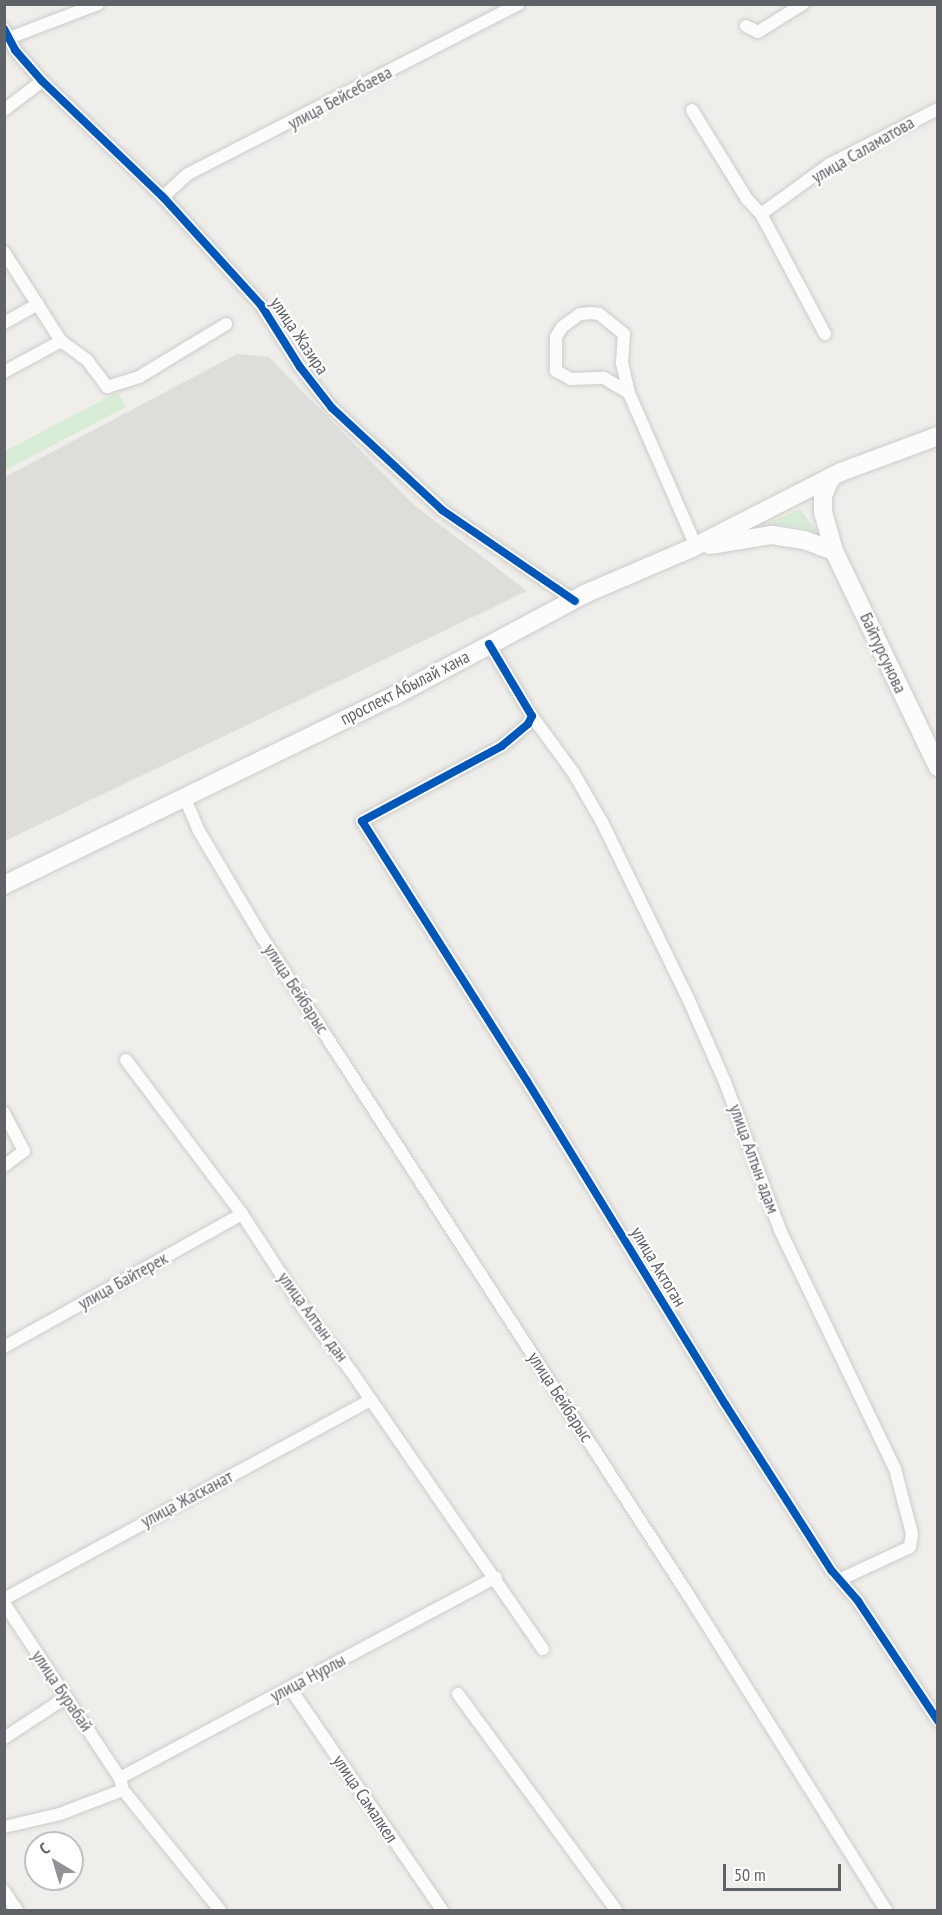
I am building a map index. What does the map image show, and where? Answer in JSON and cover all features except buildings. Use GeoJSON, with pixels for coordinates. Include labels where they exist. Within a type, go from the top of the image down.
{"type":"FeatureCollection","features":[{"type":"Feature","properties":{"kind":"main road","name":"проспект Абылай хана"},"geometry":{"type":"LineString","coordinates":[[4,885],[392,697],[489,644],[694,547],[831,477],[938,436]]}},
{"type":"Feature","properties":{"kind":"main road","name":"Байтурсунова"},"geometry":{"type":"LineString","coordinates":[[831,477],[823,496],[823,512],[834,551],[936,759]]}},
{"type":"Feature","properties":{"kind":"main road"},"geometry":{"type":"LineString","coordinates":[[694,547],[772,535],[804,540],[834,551]]}},
{"type":"Feature","properties":{"kind":"street"},"geometry":{"type":"LineString","coordinates":[[7,34],[98,4]]}},
{"type":"Feature","properties":{"kind":"street","name":"улица Бейсебаева"},"geometry":{"type":"LineString","coordinates":[[163,196],[188,174],[519,4]]}},
{"type":"Feature","properties":{"kind":"street"},"geometry":{"type":"LineString","coordinates":[[746,26],[758,32],[803,4]]}},
{"type":"Feature","properties":{"kind":"street","name":"улица Жазира"},"geometry":{"type":"LineString","coordinates":[[7,34],[42,81],[163,196],[261,305],[300,367],[340,416],[442,510],[575,602]]}},
{"type":"Feature","properties":{"kind":"street"},"geometry":{"type":"LineString","coordinates":[[4,110],[42,81]]}},
{"type":"Feature","properties":{"kind":"street","name":"улица Саламатова"},"geometry":{"type":"LineString","coordinates":[[761,214],[830,164],[938,109]]}},
{"type":"Feature","properties":{"kind":"street"},"geometry":{"type":"LineString","coordinates":[[692,110],[747,199],[761,214],[825,334]]}},
{"type":"Feature","properties":{"kind":"street"},"geometry":{"type":"LineString","coordinates":[[5,254],[61,341],[87,360],[107,387],[139,377],[226,324]]}},
{"type":"Feature","properties":{"kind":"street"},"geometry":{"type":"LineString","coordinates":[[4,323],[38,304]]}},
{"type":"Feature","properties":{"kind":"street"},"geometry":{"type":"LineString","coordinates":[[629,393],[604,378],[579,380],[558,373],[556,337],[570,319],[586,313],[599,314],[624,334],[622,363],[629,393],[694,547]]}},
{"type":"Feature","properties":{"kind":"street"},"geometry":{"type":"LineString","coordinates":[[4,372],[61,341]]}},
{"type":"Feature","properties":{"kind":"street"},"geometry":{"type":"LineString","coordinates":[[489,644],[532,716]]}},
{"type":"Feature","properties":{"kind":"street","name":"улица Актоган"},"geometry":{"type":"LineString","coordinates":[[532,716],[528,724],[502,746],[362,821],[515,1061],[725,1404],[832,1571],[842,1580],[938,1721]]}},
{"type":"Feature","properties":{"kind":"street","name":"улица Алтын адам"},"geometry":{"type":"LineString","coordinates":[[532,716],[573,772],[602,822],[687,996],[721,1072],[780,1230],[895,1470],[912,1534],[910,1547],[842,1580]]}},
{"type":"Feature","properties":{"kind":"street","name":"улица Бейбарыс"},"geometry":{"type":"LineString","coordinates":[[184,796],[231,886],[886,1911]]}},
{"type":"Feature","properties":{"kind":"street","name":"улица Алтын дан"},"geometry":{"type":"LineString","coordinates":[[126,1060],[242,1214],[303,1308],[496,1577],[543,1649]]}},
{"type":"Feature","properties":{"kind":"street"},"geometry":{"type":"LineString","coordinates":[[4,1113],[24,1150],[4,1166]]}},
{"type":"Feature","properties":{"kind":"street","name":"улица Байтерек"},"geometry":{"type":"LineString","coordinates":[[4,1347],[242,1214]]}},
{"type":"Feature","properties":{"kind":"street","name":"улица Жасканат"},"geometry":{"type":"LineString","coordinates":[[5,1606],[370,1400]]}},
{"type":"Feature","properties":{"kind":"street","name":"улица Нурлы"},"geometry":{"type":"LineString","coordinates":[[4,1827],[60,1814],[122,1784],[290,1688],[496,1577]]}},
{"type":"Feature","properties":{"kind":"street","name":"улица Бурабай"},"geometry":{"type":"LineString","coordinates":[[5,1606],[122,1784],[220,1911]]}},
{"type":"Feature","properties":{"kind":"street","name":"улица Самалкел"},"geometry":{"type":"LineString","coordinates":[[290,1688],[442,1911]]}},
{"type":"Feature","properties":{"kind":"street"},"geometry":{"type":"LineString","coordinates":[[458,1694],[616,1911]]}},
{"type":"Feature","properties":{"kind":"street"},"geometry":{"type":"LineString","coordinates":[[4,1738],[65,1698]]}},
{"type":"Feature","properties":{"kind":"street"},"geometry":{"type":"LineString","coordinates":[[4,1891],[17,1911]]}},
{"type":"Feature","properties":{"kind":"shaded area"},"geometry":{"type":"Polygon","coordinates":[[[237,354],[269,357],[414,505],[527,591],[5,841],[5,477],[237,354]]]}},
{"type":"Feature","properties":{"kind":"green space"},"geometry":{"type":"Polygon","coordinates":[[[118,392],[126,407],[5,470],[5,451],[118,392]]]}},
{"type":"Feature","properties":{"kind":"green space"},"geometry":{"type":"Polygon","coordinates":[[[800,509],[819,534],[801,527],[767,524],[800,509]]]}},
{"type":"Feature","properties":{"kind":"cycle path"},"geometry":{"type":"LineString","coordinates":[[4,29],[15,50],[42,81],[163,197],[261,305],[300,367],[332,408],[442,510],[575,601]]}},
{"type":"Feature","properties":{"kind":"cycle path"},"geometry":{"type":"LineString","coordinates":[[489,644],[532,716],[528,724],[502,746],[362,821],[527,1081],[725,1404],[832,1571],[858,1601],[938,1721]]}}]}
